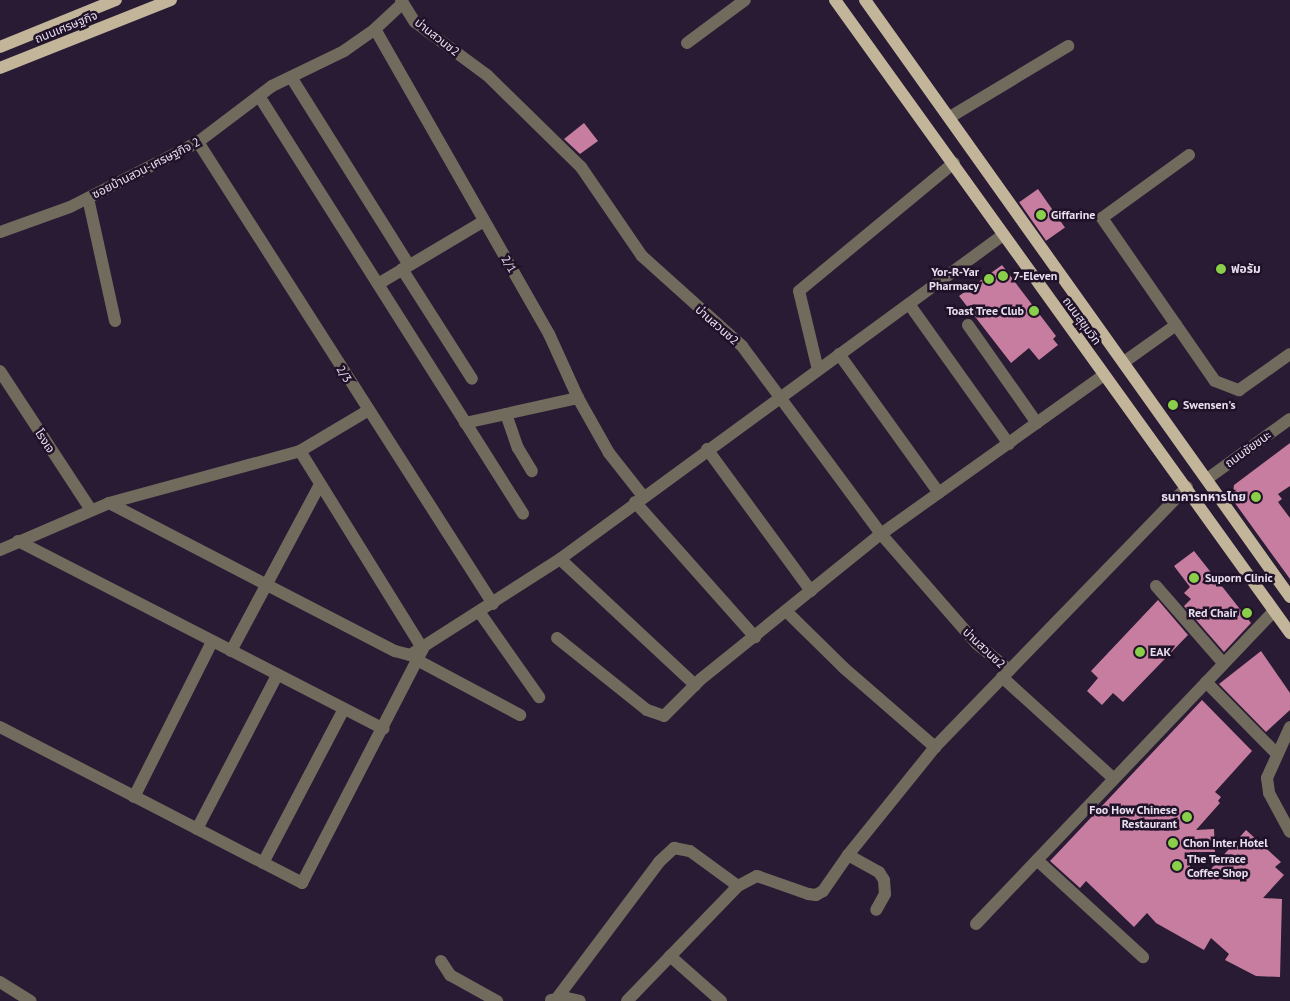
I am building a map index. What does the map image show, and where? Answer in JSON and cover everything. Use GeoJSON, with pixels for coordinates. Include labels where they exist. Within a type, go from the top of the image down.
{"type":"FeatureCollection","features":[{"type":"Feature","properties":{"kind":"main road","name":"ถนนเศรษฐกิจ"},"geometry":{"type":"LineString","coordinates":[[0,47],[116,0]]}},
{"type":"Feature","properties":{"kind":"main road","name":"ถนนเศรษฐกิจ"},"geometry":{"type":"LineString","coordinates":[[0,68],[171,0]]}},
{"type":"Feature","properties":{"kind":"main road","name":"ถนนสุขุมวิท"},"geometry":{"type":"LineString","coordinates":[[835,0],[954,163],[1003,235],[1104,375],[1187,487],[1290,633]]}},
{"type":"Feature","properties":{"kind":"main road","name":"ถนนสุขุมวิท"},"geometry":{"type":"LineString","coordinates":[[865,0],[1290,597]]}},
{"type":"Feature","properties":{"kind":"main road"},"geometry":{"type":"LineString","coordinates":[[1187,487],[1207,479]]}},
{"type":"Feature","properties":{"kind":"street"},"geometry":{"type":"LineString","coordinates":[[687,43],[745,0]]}},
{"type":"Feature","properties":{"kind":"street","name":"ซอยบ้านสวน-เศรษฐกิจ 2"},"geometry":{"type":"LineString","coordinates":[[0,232],[88,198],[198,142],[259,96],[291,76],[344,51],[376,30],[402,2]]}},
{"type":"Feature","properties":{"kind":"street","name":"บ่านสวนซ2"},"geometry":{"type":"LineString","coordinates":[[402,2],[416,22],[486,75],[581,167],[642,256],[742,346],[881,534],[976,644],[1114,779]]}},
{"type":"Feature","properties":{"kind":"street","name":"2/1"},"geometry":{"type":"LineString","coordinates":[[376,30],[549,334],[578,398],[609,453],[639,499],[755,637]]}},
{"type":"Feature","properties":{"kind":"street"},"geometry":{"type":"LineString","coordinates":[[950,117],[1068,46]]}},
{"type":"Feature","properties":{"kind":"street"},"geometry":{"type":"LineString","coordinates":[[291,76],[472,379]]}},
{"type":"Feature","properties":{"kind":"street"},"geometry":{"type":"LineString","coordinates":[[259,96],[522,514]]}},
{"type":"Feature","properties":{"kind":"street","name":"2/3"},"geometry":{"type":"LineString","coordinates":[[198,142],[367,411],[493,604]]}},
{"type":"Feature","properties":{"kind":"street"},"geometry":{"type":"LineString","coordinates":[[1189,155],[1102,218],[1215,381],[1239,390],[1290,354]]}},
{"type":"Feature","properties":{"kind":"street"},"geometry":{"type":"LineString","coordinates":[[818,370],[799,291],[954,163]]}},
{"type":"Feature","properties":{"kind":"street"},"geometry":{"type":"LineString","coordinates":[[88,198],[115,321]]}},
{"type":"Feature","properties":{"kind":"street"},"geometry":{"type":"LineString","coordinates":[[378,284],[484,221]]}},
{"type":"Feature","properties":{"kind":"street"},"geometry":{"type":"LineString","coordinates":[[0,727],[302,884],[384,729],[420,655],[560,559],[707,449],[1003,235]]}},
{"type":"Feature","properties":{"kind":"street"},"geometry":{"type":"LineString","coordinates":[[909,304],[1009,444]]}},
{"type":"Feature","properties":{"kind":"street"},"geometry":{"type":"LineString","coordinates":[[968,325],[1037,423]]}},
{"type":"Feature","properties":{"kind":"street"},"geometry":{"type":"LineString","coordinates":[[1124,362],[1176,325]]}},
{"type":"Feature","properties":{"kind":"street"},"geometry":{"type":"LineString","coordinates":[[839,354],[939,493]]}},
{"type":"Feature","properties":{"kind":"street","name":"โรงเจ"},"geometry":{"type":"LineString","coordinates":[[0,371],[90,510]]}},
{"type":"Feature","properties":{"kind":"street"},"geometry":{"type":"LineString","coordinates":[[557,638],[647,710],[659,716],[668,713],[695,685],[881,534],[1104,375]]}},
{"type":"Feature","properties":{"kind":"street"},"geometry":{"type":"LineString","coordinates":[[465,423],[578,398]]}},
{"type":"Feature","properties":{"kind":"street"},"geometry":{"type":"LineString","coordinates":[[0,550],[109,503],[300,451],[367,411]]}},
{"type":"Feature","properties":{"kind":"street"},"geometry":{"type":"LineString","coordinates":[[506,414],[518,448],[532,471]]}},
{"type":"Feature","properties":{"kind":"street","name":"ถนนชัยชนะ"},"geometry":{"type":"LineString","coordinates":[[1207,479],[1290,419]]}},
{"type":"Feature","properties":{"kind":"street"},"geometry":{"type":"LineString","coordinates":[[707,449],[811,591]]}},
{"type":"Feature","properties":{"kind":"street"},"geometry":{"type":"LineString","coordinates":[[300,451],[420,655],[520,715]]}},
{"type":"Feature","properties":{"kind":"street"},"geometry":{"type":"LineString","coordinates":[[232,651],[320,484]]}},
{"type":"Feature","properties":{"kind":"street"},"geometry":{"type":"LineString","coordinates":[[627,1001],[738,886],[757,876],[816,895],[834,878],[848,855],[935,748],[1187,487]]}},
{"type":"Feature","properties":{"kind":"street"},"geometry":{"type":"LineString","coordinates":[[109,503],[395,652],[420,655]]}},
{"type":"Feature","properties":{"kind":"street"},"geometry":{"type":"LineString","coordinates":[[18,541],[384,729]]}},
{"type":"Feature","properties":{"kind":"street"},"geometry":{"type":"LineString","coordinates":[[560,559],[695,685]]}},
{"type":"Feature","properties":{"kind":"street"},"geometry":{"type":"LineString","coordinates":[[1156,586],[1224,664]]}},
{"type":"Feature","properties":{"kind":"street"},"geometry":{"type":"LineString","coordinates":[[976,924],[1274,610]]}},
{"type":"Feature","properties":{"kind":"street"},"geometry":{"type":"LineString","coordinates":[[786,611],[844,668],[935,748]]}},
{"type":"Feature","properties":{"kind":"street"},"geometry":{"type":"LineString","coordinates":[[480,613],[539,697]]}},
{"type":"Feature","properties":{"kind":"street"},"geometry":{"type":"LineString","coordinates":[[134,797],[212,642]]}},
{"type":"Feature","properties":{"kind":"street"},"geometry":{"type":"LineString","coordinates":[[197,829],[277,675]]}},
{"type":"Feature","properties":{"kind":"street"},"geometry":{"type":"LineString","coordinates":[[1206,682],[1276,753]]}},
{"type":"Feature","properties":{"kind":"street"},"geometry":{"type":"LineString","coordinates":[[263,863],[344,709]]}},
{"type":"Feature","properties":{"kind":"street"},"geometry":{"type":"LineString","coordinates":[[1290,728],[1276,753],[1267,778],[1269,792],[1290,832]]}},
{"type":"Feature","properties":{"kind":"street"},"geometry":{"type":"LineString","coordinates":[[553,1000],[658,862],[674,848],[690,851],[738,886]]}},
{"type":"Feature","properties":{"kind":"street"},"geometry":{"type":"LineString","coordinates":[[848,855],[879,872],[884,880],[885,894],[876,910]]}},
{"type":"Feature","properties":{"kind":"street"},"geometry":{"type":"LineString","coordinates":[[1037,860],[1143,957]]}},
{"type":"Feature","properties":{"kind":"street"},"geometry":{"type":"LineString","coordinates":[[670,956],[721,1001]]}},
{"type":"Feature","properties":{"kind":"street"},"geometry":{"type":"LineString","coordinates":[[441,961],[450,975],[497,1001]]}},
{"type":"Feature","properties":{"kind":"street"},"geometry":{"type":"LineString","coordinates":[[0,982],[30,1001]]}},
{"type":"Feature","properties":{"kind":"street"},"geometry":{"type":"LineString","coordinates":[[553,1000],[580,1001]]}},
{"type":"Feature","properties":{"kind":"building"},"geometry":{"type":"Polygon","coordinates":[[[584,123],[598,141],[580,154],[564,139],[584,123]]]}},
{"type":"Feature","properties":{"kind":"building","name":"Giffarine"},"geometry":{"type":"Polygon","coordinates":[[[1038,189],[1065,228],[1046,241],[1019,202],[1038,189]]]}},
{"type":"Feature","properties":{"kind":"building"},"geometry":{"type":"Polygon","coordinates":[[[1002,265],[1056,336],[1053,339],[1058,345],[1039,360],[1029,348],[1011,363],[959,296],[1002,265]]]}},
{"type":"Feature","properties":{"kind":"building"},"geometry":{"type":"Polygon","coordinates":[[[1290,443],[1290,486],[1278,494],[1282,499],[1278,502],[1290,518],[1290,579],[1232,499],[1234,485],[1290,443]]]}},
{"type":"Feature","properties":{"kind":"building"},"geometry":{"type":"Polygon","coordinates":[[[1194,551],[1251,623],[1224,652],[1184,606],[1191,599],[1184,593],[1190,587],[1174,566],[1194,551]]]}},
{"type":"Feature","properties":{"kind":"building","name":"EAK"},"geometry":{"type":"Polygon","coordinates":[[[1158,600],[1188,635],[1123,702],[1113,693],[1102,705],[1087,691],[1098,678],[1091,671],[1158,600]]]}},
{"type":"Feature","properties":{"kind":"building"},"geometry":{"type":"Polygon","coordinates":[[[1261,651],[1290,693],[1290,710],[1266,732],[1219,684],[1261,651]]]}},
{"type":"Feature","properties":{"kind":"building","name":"Chon Inter Hotel"},"geometry":{"type":"Polygon","coordinates":[[[1202,700],[1252,751],[1215,792],[1221,797],[1218,801],[1220,803],[1196,830],[1214,829],[1215,852],[1190,852],[1190,867],[1203,878],[1246,830],[1281,862],[1275,867],[1284,875],[1263,898],[1282,899],[1280,977],[1256,976],[1225,960],[1229,954],[1211,938],[1204,950],[1156,923],[1147,913],[1134,927],[1086,881],[1080,888],[1050,861],[1202,700]]]}},
{"type":"Feature","properties":{"kind":"place","name":"Giffarine"},"geometry":{"type":"Point","coordinates":[1041,215]}},
{"type":"Feature","properties":{"kind":"place","name":"ฟอรัม"},"geometry":{"type":"Point","coordinates":[1221,269]}},
{"type":"Feature","properties":{"kind":"place","name":"7-Eleven"},"geometry":{"type":"Point","coordinates":[1003,276]}},
{"type":"Feature","properties":{"kind":"place","name":"Yor-R-Yar Pharmacy"},"geometry":{"type":"Point","coordinates":[989,279]}},
{"type":"Feature","properties":{"kind":"place","name":"Toast Tree Club"},"geometry":{"type":"Point","coordinates":[1034,311]}},
{"type":"Feature","properties":{"kind":"place","name":"Swensen's"},"geometry":{"type":"Point","coordinates":[1173,405]}},
{"type":"Feature","properties":{"kind":"place","name":"ธนาคารทหารไทย"},"geometry":{"type":"Point","coordinates":[1256,497]}},
{"type":"Feature","properties":{"kind":"place","name":"Suporn Clinic"},"geometry":{"type":"Point","coordinates":[1194,578]}},
{"type":"Feature","properties":{"kind":"place","name":"Red Chair"},"geometry":{"type":"Point","coordinates":[1247,613]}},
{"type":"Feature","properties":{"kind":"place","name":"EAK"},"geometry":{"type":"Point","coordinates":[1140,652]}},
{"type":"Feature","properties":{"kind":"place","name":"Foo How Chinese Restaurant"},"geometry":{"type":"Point","coordinates":[1187,817]}},
{"type":"Feature","properties":{"kind":"place","name":"Chon Inter Hotel"},"geometry":{"type":"Point","coordinates":[1173,843]}},
{"type":"Feature","properties":{"kind":"place","name":"The Terrace Coffee Shop"},"geometry":{"type":"Point","coordinates":[1177,866]}}]}
